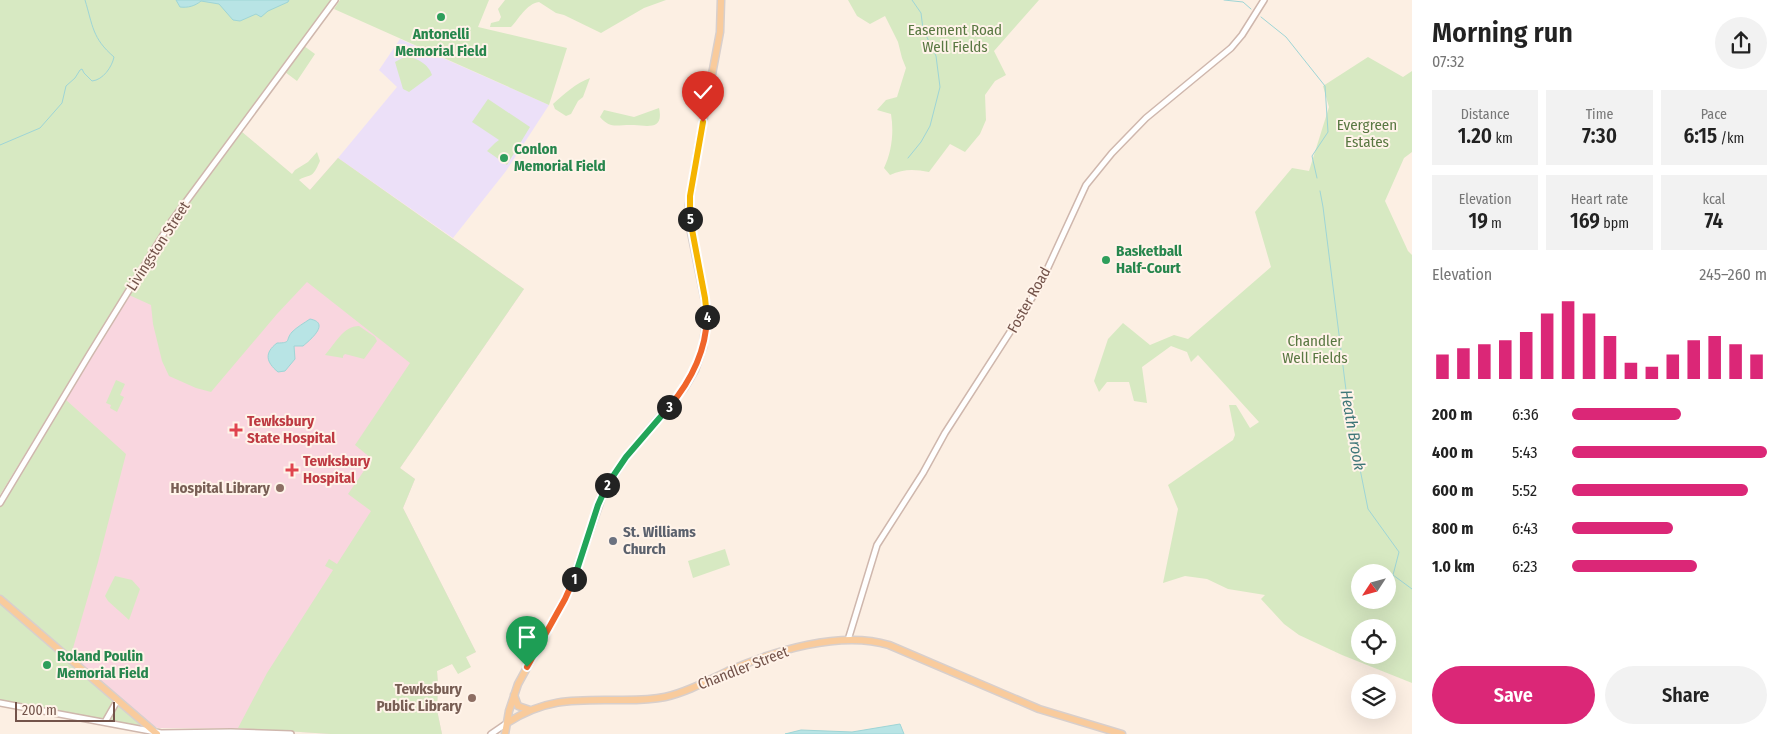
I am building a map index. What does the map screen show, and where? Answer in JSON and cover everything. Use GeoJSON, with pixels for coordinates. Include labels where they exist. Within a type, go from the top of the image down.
{"type":"FeatureCollection","features":[{"type":"Feature","properties":{"kind":"main road"},"geometry":{"type":"LineString","coordinates":[[505,734],[514,694],[569,591],[604,491],[626,457],[685,387],[695,370],[703,346],[707,311],[691,232],[689,205],[721,22],[722,0]]}},
{"type":"Feature","properties":{"kind":"main road"},"geometry":{"type":"LineString","coordinates":[[0,599],[156,733]]}},
{"type":"Feature","properties":{"kind":"main road","name":"Chandler Street"},"geometry":{"type":"LineString","coordinates":[[507,723],[530,710],[564,701],[666,697],[776,652],[848,640],[871,641],[889,646],[1039,709],[1122,734]]}},
{"type":"Feature","properties":{"kind":"main road"},"geometry":{"type":"LineString","coordinates":[[514,694],[518,706],[530,710]]}},
{"type":"Feature","properties":{"kind":"street","name":"Livingston Street"},"geometry":{"type":"LineString","coordinates":[[0,504],[171,222],[335,0]]}},
{"type":"Feature","properties":{"kind":"street","name":"Foster Road"},"geometry":{"type":"LineString","coordinates":[[848,640],[877,545],[924,473],[945,433],[1039,287],[1089,181],[1112,153],[1146,118],[1231,48],[1248,27],[1264,0]]}},
{"type":"Feature","properties":{"kind":"street"},"geometry":{"type":"LineString","coordinates":[[106,722],[117,701]]}},
{"type":"Feature","properties":{"kind":"street"},"geometry":{"type":"LineString","coordinates":[[0,703],[156,733],[291,734]]}},
{"type":"Feature","properties":{"kind":"street","name":"Chandler Street"},"geometry":{"type":"LineString","coordinates":[[491,734],[507,723]]}},
{"type":"Feature","properties":{"kind":"shaded area"},"geometry":{"type":"Polygon","coordinates":[[[400,39],[549,105],[506,171],[453,238],[338,158],[397,87],[379,70],[400,39]]]}},
{"type":"Feature","properties":{"kind":"shaded area","name":"Tewksbury State Hospital"},"geometry":{"type":"Polygon","coordinates":[[[242,132],[310,190],[338,158],[524,289],[400,468],[415,479],[403,508],[476,652],[437,671],[437,710],[442,734],[331,734],[238,728],[158,728],[151,725],[0,595],[0,507],[169,232],[242,132]]]}},
{"type":"Feature","properties":{"kind":"green space"},"geometry":{"type":"Polygon","coordinates":[[[0,0],[332,0],[263,93],[263,96],[164,226],[0,495],[0,0]]]}},
{"type":"Feature","properties":{"kind":"green space"},"geometry":{"type":"Polygon","coordinates":[[[340,0],[489,0],[478,27],[567,48],[549,105],[334,9],[340,0]]]}},
{"type":"Feature","properties":{"kind":"green space"},"geometry":{"type":"Polygon","coordinates":[[[505,0],[666,0],[644,8],[601,33],[556,13],[539,2],[530,6],[511,27],[490,27],[491,23],[499,21],[501,17],[498,9],[505,0]]]}},
{"type":"Feature","properties":{"kind":"green space","name":"Easement Road Well Fields"},"geometry":{"type":"Polygon","coordinates":[[[848,0],[1039,0],[994,51],[1006,75],[995,81],[985,95],[986,120],[980,134],[965,152],[950,144],[929,172],[909,170],[890,175],[884,168],[891,148],[892,121],[891,114],[877,110],[886,100],[897,97],[906,68],[898,42],[885,16],[870,24],[857,16],[848,0]]]}},
{"type":"Feature","properties":{"kind":"green space"},"geometry":{"type":"Polygon","coordinates":[[[304,46],[315,54],[297,81],[285,72],[304,46]]]}},
{"type":"Feature","properties":{"kind":"green space"},"geometry":{"type":"Polygon","coordinates":[[[404,57],[413,58],[421,62],[428,67],[432,75],[409,92],[403,89],[395,62],[404,57]]]}},
{"type":"Feature","properties":{"kind":"green space","name":"Chandler Well Fields"},"geometry":{"type":"Polygon","coordinates":[[[1368,57],[1403,77],[1412,71],[1412,152],[1404,158],[1385,201],[1408,251],[1412,255],[1412,683],[1396,677],[1396,674],[1390,674],[1364,664],[1396,664],[1396,619],[1351,619],[1351,659],[1299,635],[1284,624],[1261,599],[1265,595],[1228,589],[1207,579],[1185,576],[1163,583],[1178,509],[1168,485],[1233,440],[1235,435],[1229,405],[1236,405],[1250,428],[1259,422],[1198,355],[1191,362],[1187,352],[1171,346],[1142,367],[1147,403],[1134,401],[1129,382],[1107,382],[1099,392],[1094,381],[1108,339],[1123,323],[1150,345],[1174,335],[1188,339],[1271,267],[1255,212],[1292,168],[1309,171],[1329,107],[1323,86],[1368,57]]]}},
{"type":"Feature","properties":{"kind":"green space"},"geometry":{"type":"Polygon","coordinates":[[[590,78],[583,97],[578,101],[571,114],[566,116],[555,109],[553,104],[561,96],[590,78]]]}},
{"type":"Feature","properties":{"kind":"green space"},"geometry":{"type":"Polygon","coordinates":[[[488,99],[530,127],[507,165],[487,151],[499,140],[472,122],[488,99]]]}},
{"type":"Feature","properties":{"kind":"green space"},"geometry":{"type":"Polygon","coordinates":[[[659,108],[659,120],[654,125],[649,126],[615,126],[608,124],[600,117],[604,110],[634,117],[659,108]]]}},
{"type":"Feature","properties":{"kind":"green space","name":"Tewksbury State Hospital"},"geometry":{"type":"Polygon","coordinates":[[[242,132],[292,174],[308,162],[317,152],[320,161],[315,171],[311,175],[299,180],[310,190],[338,158],[524,289],[400,468],[415,479],[403,508],[476,652],[466,657],[471,667],[458,674],[452,664],[437,671],[437,710],[442,734],[331,734],[238,728],[267,673],[333,570],[325,566],[329,559],[337,564],[371,511],[348,494],[372,459],[355,445],[410,363],[307,282],[277,314],[211,392],[196,388],[169,376],[162,361],[153,324],[151,305],[129,295],[182,213],[242,132]]]}},
{"type":"Feature","properties":{"kind":"green space"},"geometry":{"type":"Polygon","coordinates":[[[359,326],[375,337],[377,341],[364,359],[345,354],[343,358],[325,355],[344,332],[359,326]]]}},
{"type":"Feature","properties":{"kind":"green space"},"geometry":{"type":"Polygon","coordinates":[[[116,380],[125,384],[120,395],[124,397],[117,412],[110,408],[111,405],[106,403],[116,380]]]}},
{"type":"Feature","properties":{"kind":"green space"},"geometry":{"type":"Polygon","coordinates":[[[65,399],[126,454],[71,655],[0,595],[0,507],[65,399]]]}},
{"type":"Feature","properties":{"kind":"green space"},"geometry":{"type":"Polygon","coordinates":[[[725,549],[730,565],[693,578],[688,561],[725,549]]]}},
{"type":"Feature","properties":{"kind":"green space"},"geometry":{"type":"Polygon","coordinates":[[[115,576],[132,580],[140,589],[129,620],[105,596],[115,576]]]}},
{"type":"Feature","properties":{"kind":"green space"},"geometry":{"type":"Polygon","coordinates":[[[0,603],[143,727],[0,701],[0,603]]]}},
{"type":"Feature","properties":{"kind":"water"},"geometry":{"type":"Polygon","coordinates":[[[176,0],[289,0],[261,17],[256,14],[240,21],[233,20],[219,4],[201,1],[191,6],[180,7],[176,0]]]}},
{"type":"Feature","properties":{"kind":"water"},"geometry":{"type":"Polygon","coordinates":[[[310,319],[319,324],[317,332],[303,346],[294,346],[295,359],[285,371],[278,372],[269,361],[268,354],[270,350],[277,343],[286,342],[292,332],[310,319]]]}},
{"type":"Feature","properties":{"kind":"water"},"geometry":{"type":"Polygon","coordinates":[[[900,724],[904,734],[785,734],[801,730],[852,732],[900,724]]]}},
{"type":"Feature","properties":{"kind":"waterway"},"geometry":{"type":"LineString","coordinates":[[0,145],[40,128],[62,103],[66,86],[75,78],[80,70],[82,69],[92,81],[103,76],[109,69],[114,57],[97,37],[85,0]]}},
{"type":"Feature","properties":{"kind":"waterway"},"geometry":{"type":"LineString","coordinates":[[908,158],[921,142],[930,126],[940,87],[936,56],[923,29],[921,13],[912,0]]}},
{"type":"Feature","properties":{"kind":"waterway","name":"Heath Brook"},"geometry":{"type":"LineString","coordinates":[[1224,0],[1243,2],[1251,9]]}},
{"type":"Feature","properties":{"kind":"waterway","name":"Heath Brook"},"geometry":{"type":"LineString","coordinates":[[1261,17],[1286,37],[1325,86],[1328,132],[1312,156],[1317,178]]}},
{"type":"Feature","properties":{"kind":"waterway","name":"Heath Brook"},"geometry":{"type":"LineString","coordinates":[[1320,191],[1349,414],[1368,509],[1399,552],[1393,575],[1412,589]]}},
{"type":"Feature","properties":{"kind":"place","name":"Antonelli Memorial Field"},"geometry":{"type":"Point","coordinates":[441,17]}},
{"type":"Feature","properties":{"kind":"place","name":"Conlon Memorial Field"},"geometry":{"type":"Point","coordinates":[504,158]}},
{"type":"Feature","properties":{"kind":"place","name":"Basketball Half-Court"},"geometry":{"type":"Point","coordinates":[1106,260]}},
{"type":"Feature","properties":{"kind":"place","name":"Tewksbury State Hospital"},"geometry":{"type":"Point","coordinates":[236,430]}},
{"type":"Feature","properties":{"kind":"place","name":"Tewksbury Hospital"},"geometry":{"type":"Point","coordinates":[292,470]}},
{"type":"Feature","properties":{"kind":"place","name":"Hospital Library"},"geometry":{"type":"Point","coordinates":[280,488]}},
{"type":"Feature","properties":{"kind":"place","name":"St. Williams Church"},"geometry":{"type":"Point","coordinates":[613,541]}},
{"type":"Feature","properties":{"kind":"place","name":"Roland Poulin Memorial Field"},"geometry":{"type":"Point","coordinates":[47,665]}},
{"type":"Feature","properties":{"kind":"place","name":"Tewksbury Public Library"},"geometry":{"type":"Point","coordinates":[472,698]}},
{"type":"Feature","properties":{"kind":"route"},"geometry":{"type":"LineString","coordinates":[[527,667],[569,591],[578,570],[592,522],[604,491],[626,457],[685,387],[699,360],[703,346],[707,311],[691,232],[689,211],[703,122]]}},
{"type":"Feature","properties":{"kind":"park label","name":"Evergreen Estates"},"geometry":{"type":"Point","coordinates":[1367,134]}}]}
